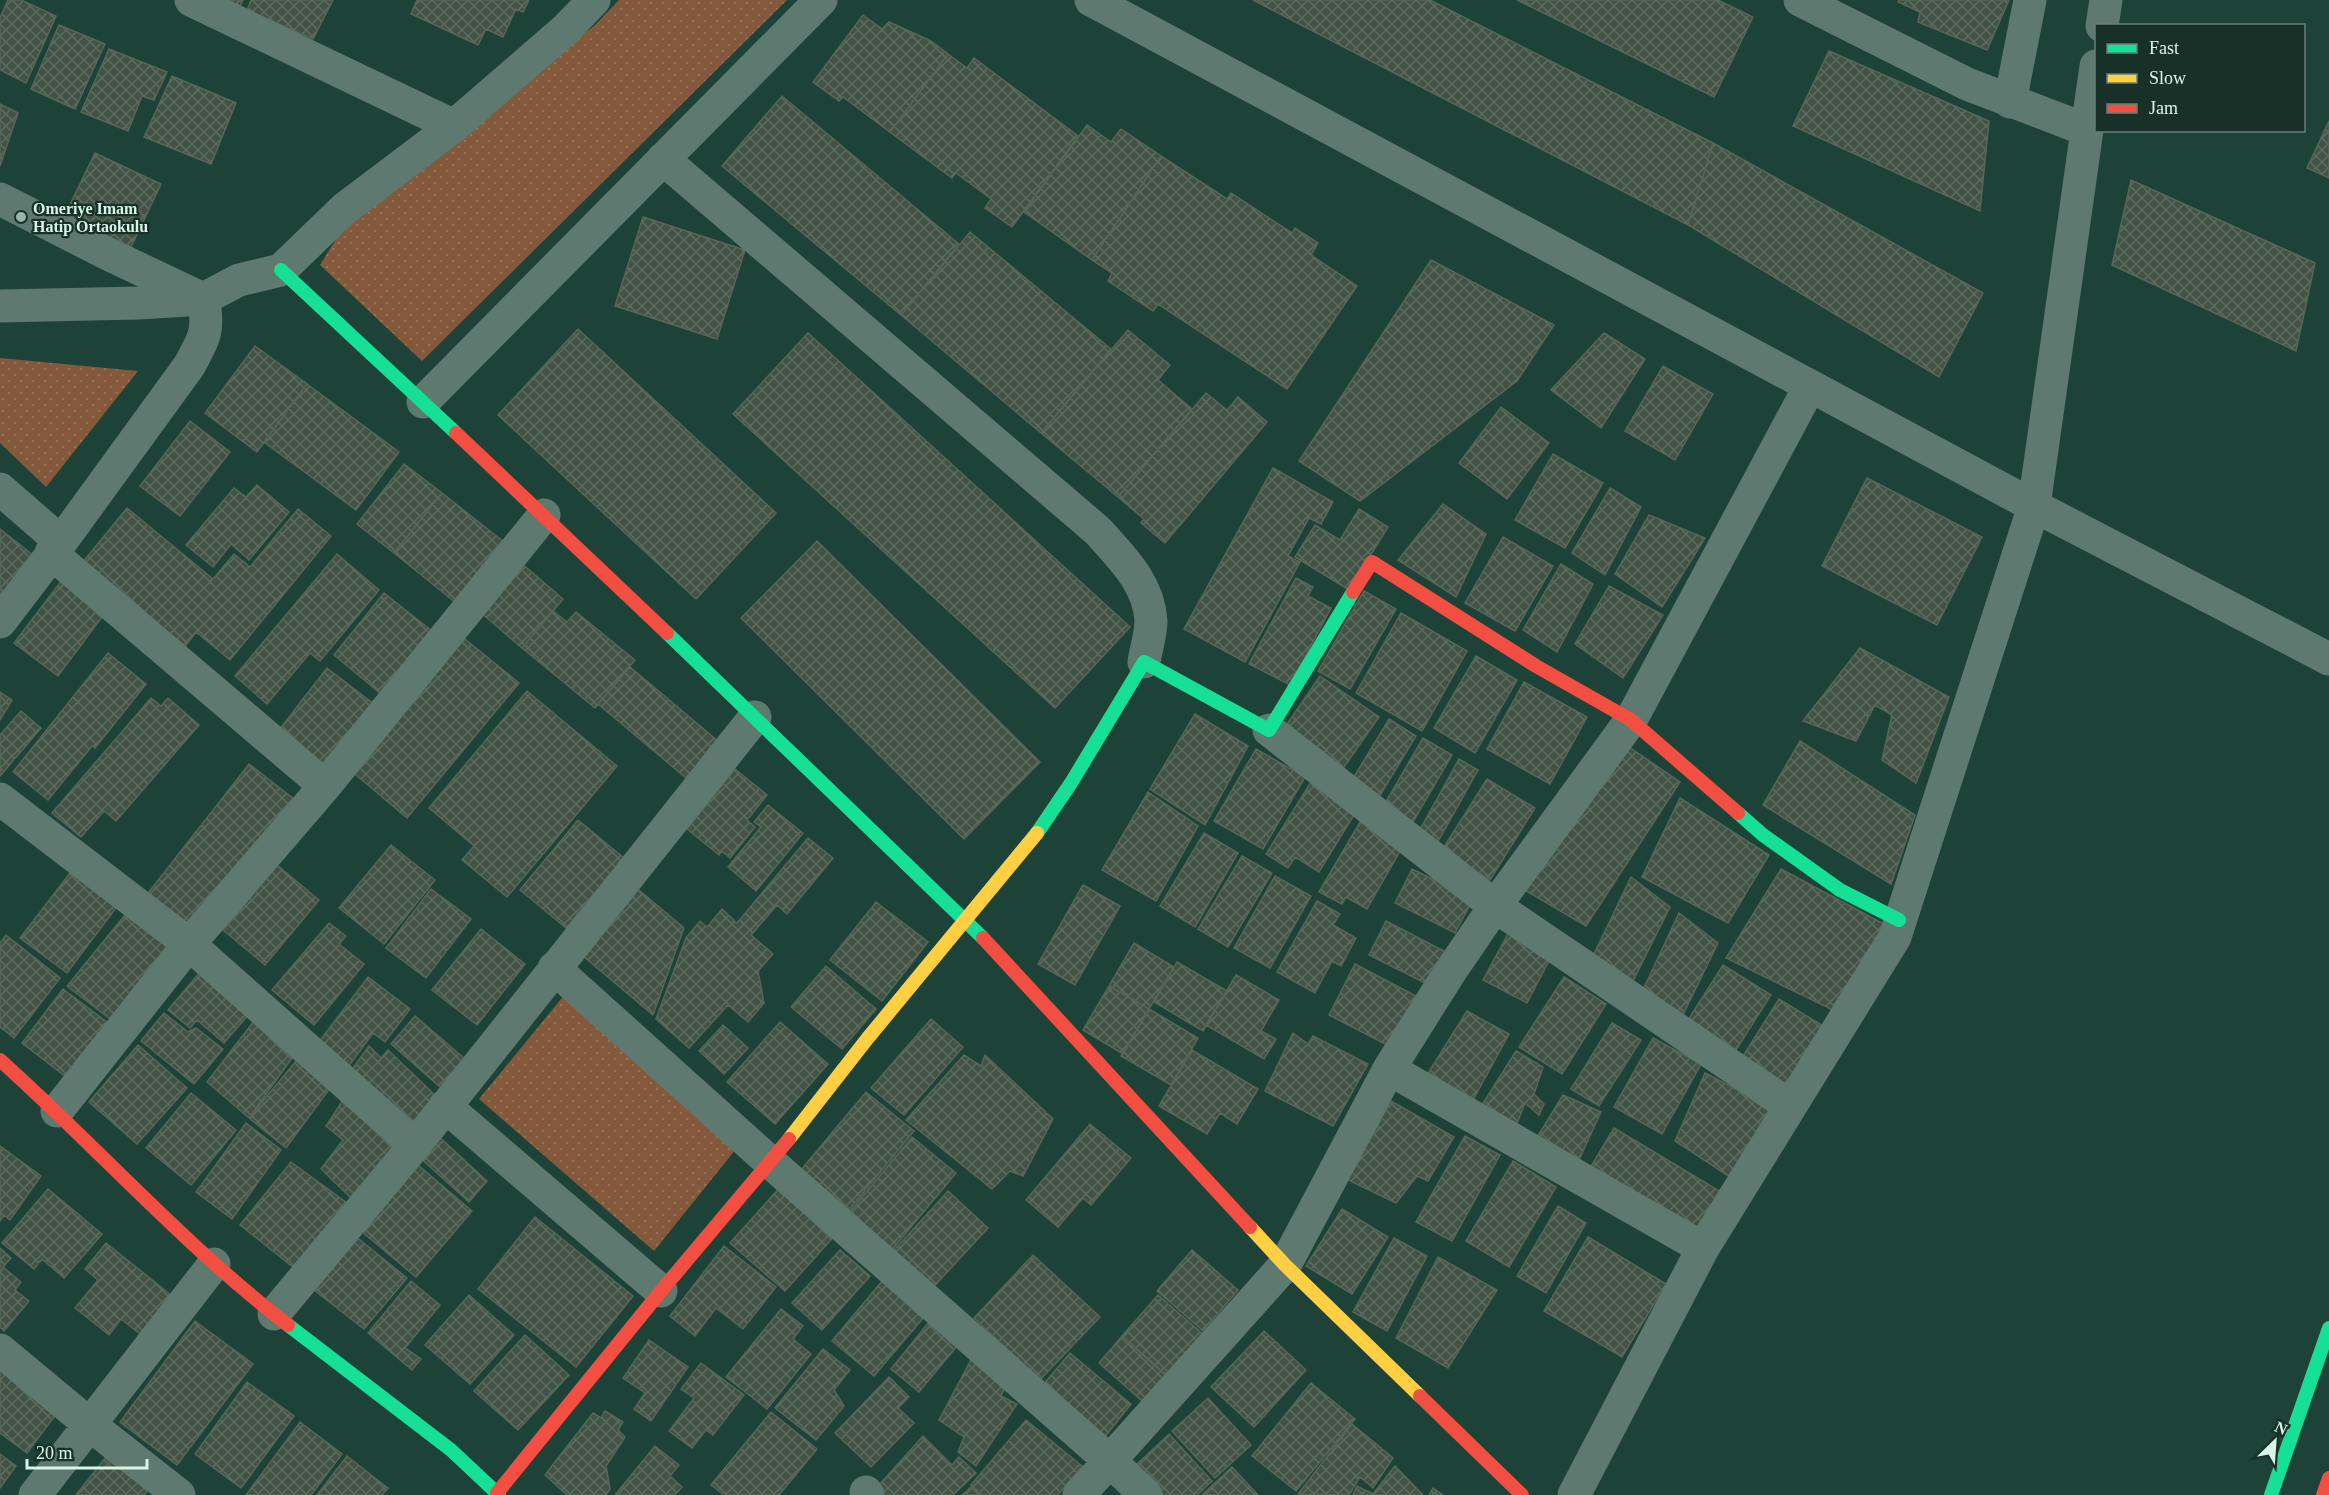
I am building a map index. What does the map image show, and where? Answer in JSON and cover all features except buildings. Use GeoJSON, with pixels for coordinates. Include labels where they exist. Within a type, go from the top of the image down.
{"type":"FeatureCollection","features":[{"type":"Feature","properties":{"kind":"street"},"geometry":{"type":"LineString","coordinates":[[191,0],[454,126]]}},
{"type":"Feature","properties":{"kind":"street"},"geometry":{"type":"LineString","coordinates":[[0,306],[203,299],[239,280],[281,270],[344,209],[454,126],[566,29],[594,0]]}},
{"type":"Feature","properties":{"kind":"street"},"geometry":{"type":"LineString","coordinates":[[423,402],[821,0]]}},
{"type":"Feature","properties":{"kind":"street"},"geometry":{"type":"LineString","coordinates":[[1091,0],[2034,506],[2329,659]]}},
{"type":"Feature","properties":{"kind":"street"},"geometry":{"type":"LineString","coordinates":[[1800,0],[1911,57],[2010,102],[2087,130]]}},
{"type":"Feature","properties":{"kind":"street"},"geometry":{"type":"LineString","coordinates":[[2010,102],[2030,0]]}},
{"type":"Feature","properties":{"kind":"street"},"geometry":{"type":"LineString","coordinates":[[2102,24],[2106,0]]}},
{"type":"Feature","properties":{"kind":"street"},"geometry":{"type":"LineString","coordinates":[[1574,1495],[1703,1248],[1895,937],[2034,506],[2095,79]]}},
{"type":"Feature","properties":{"kind":"street"},"geometry":{"type":"LineString","coordinates":[[0,1060],[57,1111],[214,1264],[274,1314],[451,1450],[498,1494],[661,1291],[771,1163],[867,1039],[1033,840],[1071,783],[1144,662],[1151,621],[1147,598],[1132,569],[1098,531],[663,159]]}},
{"type":"Feature","properties":{"kind":"street"},"geometry":{"type":"LineString","coordinates":[[0,199],[105,253],[203,299]]}},
{"type":"Feature","properties":{"kind":"street"},"geometry":{"type":"LineString","coordinates":[[281,270],[544,515],[966,920],[1285,1265],[1522,1495]]}},
{"type":"Feature","properties":{"kind":"street"},"geometry":{"type":"LineString","coordinates":[[0,622],[189,366],[203,341],[208,319],[203,299]]}},
{"type":"Feature","properties":{"kind":"street"},"geometry":{"type":"LineString","coordinates":[[1079,1495],[1111,1462],[1285,1265],[1389,1069],[1449,972],[1631,720],[1810,386]]}},
{"type":"Feature","properties":{"kind":"street"},"geometry":{"type":"LineString","coordinates":[[0,489],[56,548],[325,786]]}},
{"type":"Feature","properties":{"kind":"street"},"geometry":{"type":"LineString","coordinates":[[57,1111],[189,944],[325,786],[544,515]]}},
{"type":"Feature","properties":{"kind":"street"},"geometry":{"type":"LineString","coordinates":[[1269,730],[1372,562],[1536,666],[1631,720],[1762,835],[1840,890],[1899,920]]}},
{"type":"Feature","properties":{"kind":"street"},"geometry":{"type":"LineString","coordinates":[[1144,662],[1269,730],[1495,906],[1790,1106]]}},
{"type":"Feature","properties":{"kind":"street"},"geometry":{"type":"LineString","coordinates":[[274,1314],[416,1144],[755,717]]}},
{"type":"Feature","properties":{"kind":"street"},"geometry":{"type":"LineString","coordinates":[[0,799],[189,944],[416,1144]]}},
{"type":"Feature","properties":{"kind":"street"},"geometry":{"type":"LineString","coordinates":[[554,968],[1146,1495]]}},
{"type":"Feature","properties":{"kind":"street"},"geometry":{"type":"LineString","coordinates":[[1389,1069],[1703,1248]]}},
{"type":"Feature","properties":{"kind":"street"},"geometry":{"type":"LineString","coordinates":[[445,1106],[661,1291]]}},
{"type":"Feature","properties":{"kind":"street"},"geometry":{"type":"LineString","coordinates":[[35,1495],[214,1264]]}},
{"type":"Feature","properties":{"kind":"street"},"geometry":{"type":"LineString","coordinates":[[2271,1495],[2329,1328]]}},
{"type":"Feature","properties":{"kind":"street"},"geometry":{"type":"LineString","coordinates":[[0,1350],[179,1495]]}},
{"type":"Feature","properties":{"kind":"street"},"geometry":{"type":"LineString","coordinates":[[2323,1495],[2329,1478]]}},
{"type":"Feature","properties":{"kind":"shaded area"},"geometry":{"type":"Polygon","coordinates":[[[619,0],[787,0],[422,361],[320,265],[341,231],[595,25],[619,0]]]}},
{"type":"Feature","properties":{"kind":"shaded area"},"geometry":{"type":"Polygon","coordinates":[[[0,358],[138,371],[46,487],[0,443],[0,358]]]}},
{"type":"Feature","properties":{"kind":"shaded area"},"geometry":{"type":"Polygon","coordinates":[[[566,993],[740,1144],[654,1251],[479,1099],[566,993]]]}},
{"type":"Feature","properties":{"kind":"traffic: fast"},"geometry":{"type":"LineString","coordinates":[[281,270],[456,433]]}},
{"type":"Feature","properties":{"kind":"traffic: fast"},"geometry":{"type":"LineString","coordinates":[[1037,833],[1071,783],[1144,662],[1269,730],[1353,592]]}},
{"type":"Feature","properties":{"kind":"traffic: fast"},"geometry":{"type":"LineString","coordinates":[[667,633],[983,938]]}},
{"type":"Feature","properties":{"kind":"traffic: fast"},"geometry":{"type":"LineString","coordinates":[[1738,813],[1763,835],[1840,890],[1899,920]]}},
{"type":"Feature","properties":{"kind":"traffic: fast"},"geometry":{"type":"LineString","coordinates":[[288,1325],[451,1450],[499,1495]]}},
{"type":"Feature","properties":{"kind":"traffic: fast"},"geometry":{"type":"LineString","coordinates":[[2271,1495],[2329,1328]]}},
{"type":"Feature","properties":{"kind":"traffic: slow"},"geometry":{"type":"LineString","coordinates":[[789,1139],[867,1039],[1037,833]]}},
{"type":"Feature","properties":{"kind":"traffic: slow"},"geometry":{"type":"LineString","coordinates":[[1250,1227],[1285,1265],[1420,1396]]}},
{"type":"Feature","properties":{"kind":"traffic: jam"},"geometry":{"type":"LineString","coordinates":[[456,433],[667,633]]}},
{"type":"Feature","properties":{"kind":"traffic: jam"},"geometry":{"type":"LineString","coordinates":[[1353,592],[1372,562],[1536,666],[1631,720],[1738,813]]}},
{"type":"Feature","properties":{"kind":"traffic: jam"},"geometry":{"type":"LineString","coordinates":[[983,938],[1250,1227]]}},
{"type":"Feature","properties":{"kind":"traffic: jam"},"geometry":{"type":"LineString","coordinates":[[0,1060],[177,1229],[288,1325]]}},
{"type":"Feature","properties":{"kind":"traffic: jam"},"geometry":{"type":"LineString","coordinates":[[497,1493],[661,1291],[789,1139]]}},
{"type":"Feature","properties":{"kind":"traffic: jam"},"geometry":{"type":"LineString","coordinates":[[1420,1396],[1522,1495]]}},
{"type":"Feature","properties":{"kind":"traffic: jam"},"geometry":{"type":"LineString","coordinates":[[2323,1495],[2329,1478]]}},
{"type":"Feature","properties":{"kind":"place","name":"Omeriye Imam Hatip Ortaokulu"},"geometry":{"type":"Point","coordinates":[21,217]}}]}
